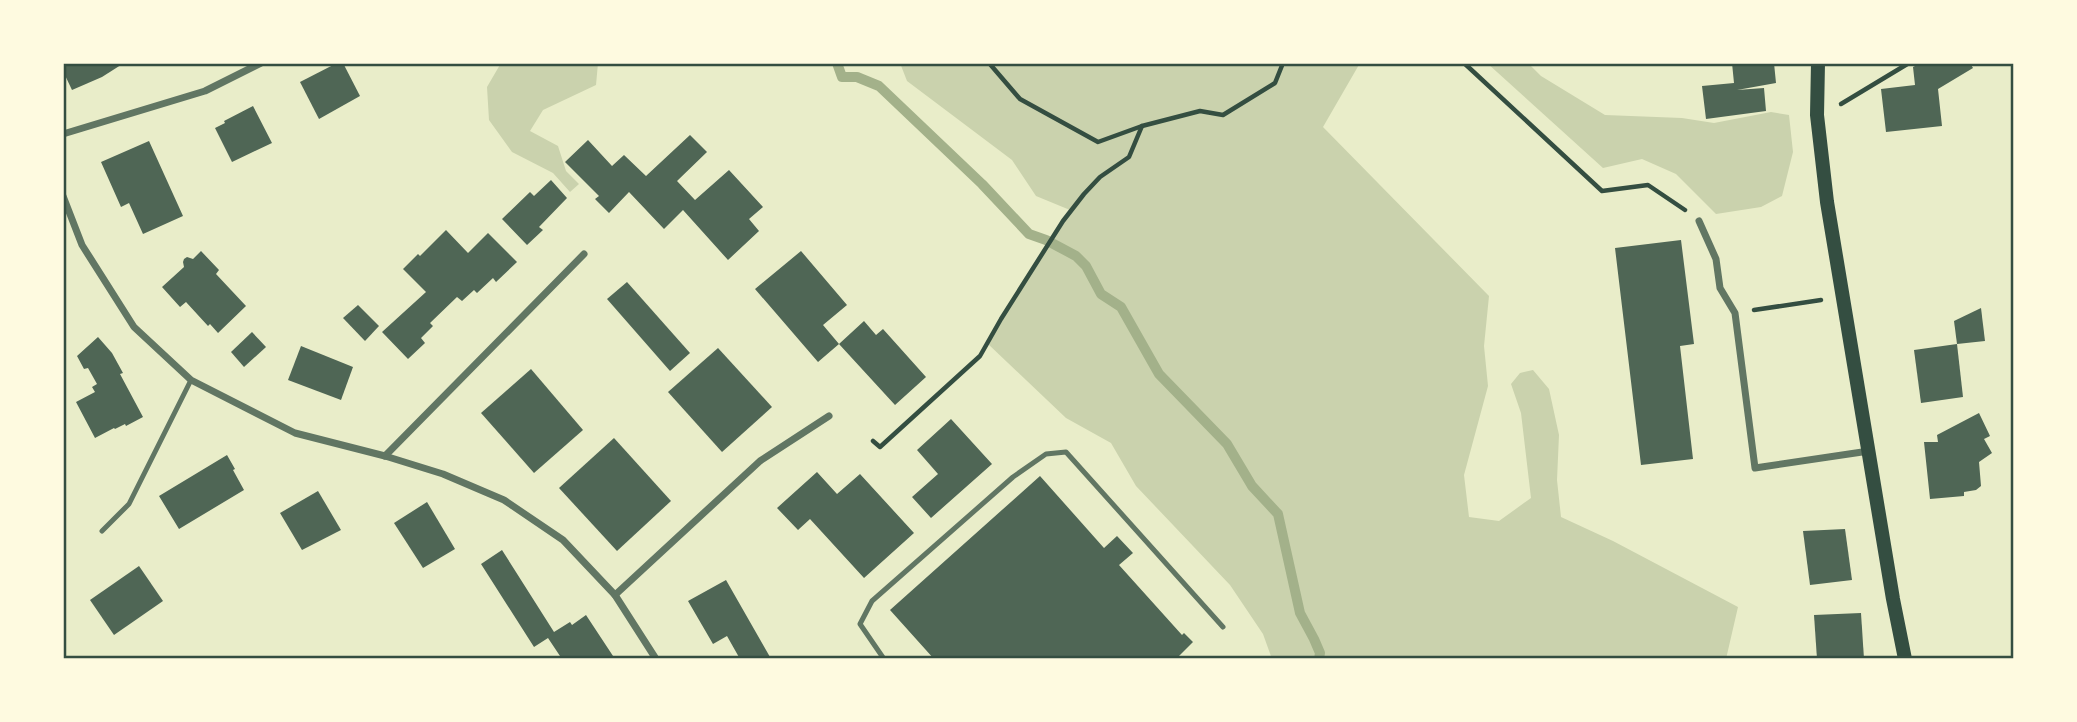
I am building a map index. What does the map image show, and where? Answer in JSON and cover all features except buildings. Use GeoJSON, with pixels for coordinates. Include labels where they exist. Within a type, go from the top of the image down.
{"type":"FeatureCollection","features":[{"type":"Feature","properties":{"kind":"main road"},"geometry":{"type":"LineString","coordinates":[[1818,63],[1817,115],[1828,202],[1905,659]]}},
{"type":"Feature","properties":{"kind":"street"},"geometry":{"type":"LineString","coordinates":[[63,134],[205,91],[261,63]]}},
{"type":"Feature","properties":{"kind":"street"},"geometry":{"type":"LineString","coordinates":[[63,195],[82,245],[134,327],[191,380],[295,433],[443,474],[504,500],[563,540],[615,595],[656,659]]}},
{"type":"Feature","properties":{"kind":"street"},"geometry":{"type":"LineString","coordinates":[[1699,221],[1716,259],[1720,288],[1735,313],[1755,468],[1870,451]]}},
{"type":"Feature","properties":{"kind":"street"},"geometry":{"type":"LineString","coordinates":[[385,456],[584,254]]}},
{"type":"Feature","properties":{"kind":"street"},"geometry":{"type":"LineString","coordinates":[[615,595],[760,461],[829,415]]}},
{"type":"Feature","properties":{"kind":"lane"},"geometry":{"type":"LineString","coordinates":[[102,531],[129,504],[191,380]]}},
{"type":"Feature","properties":{"kind":"lane"},"geometry":{"type":"LineString","coordinates":[[884,659],[860,624],[872,601],[1013,477],[1046,454],[1066,452],[1223,627]]}},
{"type":"Feature","properties":{"kind":"path"},"geometry":{"type":"LineString","coordinates":[[989,63],[1020,99],[1098,142],[1142,126],[1200,111],[1223,115],[1275,83],[1283,63]]}},
{"type":"Feature","properties":{"kind":"path"},"geometry":{"type":"LineString","coordinates":[[1464,63],[1602,191],[1648,184],[1699,221]]}},
{"type":"Feature","properties":{"kind":"path"},"geometry":{"type":"LineString","coordinates":[[1817,115],[1909,63]]}},
{"type":"Feature","properties":{"kind":"path"},"geometry":{"type":"LineString","coordinates":[[873,441],[880,447],[980,356],[1063,221],[1100,177],[1129,157],[1142,126]]}},
{"type":"Feature","properties":{"kind":"path"},"geometry":{"type":"LineString","coordinates":[[1735,313],[1843,298]]}},
{"type":"Feature","properties":{"kind":"green space"},"geometry":{"type":"Polygon","coordinates":[[[501,63],[598,63],[596,85],[543,110],[530,131],[558,146],[566,171],[579,184],[570,192],[553,173],[512,152],[489,120],[487,87],[501,63]]]}},
{"type":"Feature","properties":{"kind":"green space"},"geometry":{"type":"Polygon","coordinates":[[[900,63],[1360,63],[1323,127],[1489,296],[1484,346],[1488,386],[1464,475],[1469,517],[1499,521],[1531,498],[1521,413],[1511,384],[1520,373],[1533,370],[1549,389],[1559,435],[1557,480],[1561,517],[1613,541],[1738,607],[1726,659],[1272,659],[1263,634],[1230,585],[1136,486],[1111,443],[1066,418],[987,343],[1070,210],[1036,196],[1012,160],[907,81],[900,63]]]}},
{"type":"Feature","properties":{"kind":"green space"},"geometry":{"type":"Polygon","coordinates":[[[1487,63],[1528,63],[1541,76],[1605,115],[1682,118],[1714,123],[1771,112],[1789,115],[1793,152],[1782,196],[1761,207],[1716,214],[1676,174],[1642,159],[1603,168],[1487,63]]]}},
{"type":"Feature","properties":{"kind":"waterway"},"geometry":{"type":"LineString","coordinates":[[837,63],[842,77],[857,77],[879,86],[982,184],[1029,234],[1076,256],[1086,266],[1101,294],[1121,307],[1159,374],[1227,444],[1252,486],[1278,514],[1300,613],[1320,653],[1319,659]]}}]}
